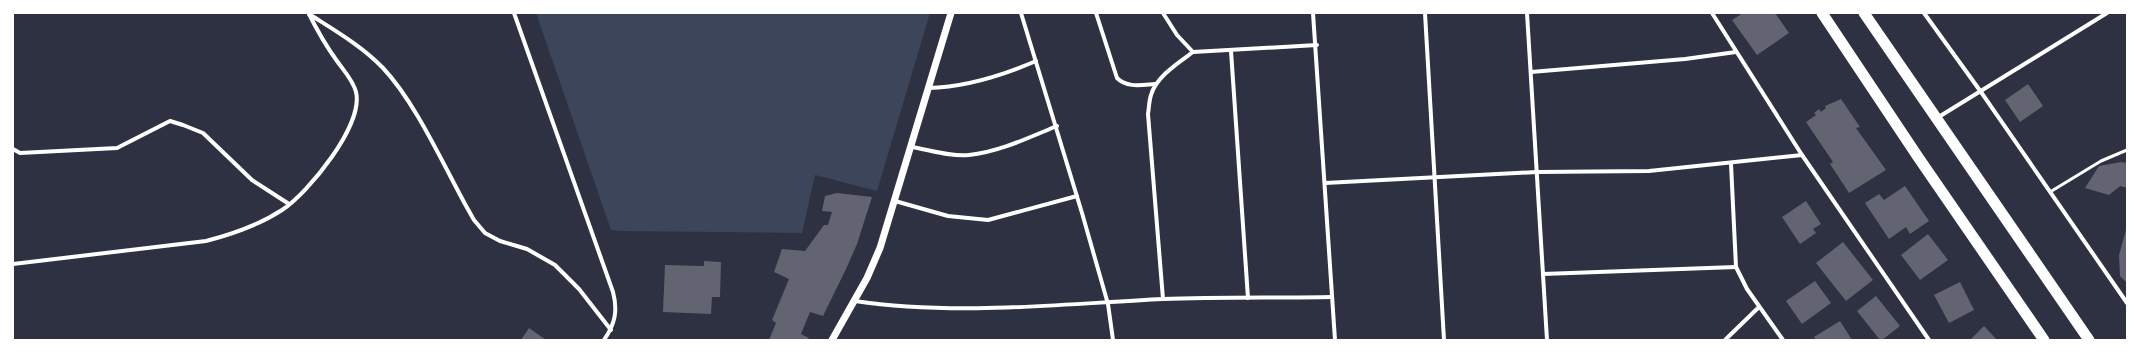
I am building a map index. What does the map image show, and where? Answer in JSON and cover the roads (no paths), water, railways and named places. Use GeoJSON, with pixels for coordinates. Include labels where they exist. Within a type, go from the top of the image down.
{"type":"FeatureCollection","features":[{"type":"Feature","properties":{"kind":"highway"},"geometry":{"type":"LineString","coordinates":[[1822,13],[1918,157],[2044,340]]}},
{"type":"Feature","properties":{"kind":"highway"},"geometry":{"type":"LineString","coordinates":[[1864,13],[2089,340]]}},
{"type":"Feature","properties":{"kind":"street"},"geometry":{"type":"LineString","coordinates":[[309,13],[365,52],[384,69],[409,104],[464,204],[485,233],[500,241],[527,249],[556,265],[579,289],[610,330]]}},
{"type":"Feature","properties":{"kind":"street"},"geometry":{"type":"LineString","coordinates":[[13,264],[206,240],[242,230],[272,216],[289,204],[309,184],[334,154],[352,123],[357,106],[353,83],[327,46],[309,13]]}},
{"type":"Feature","properties":{"kind":"street"},"geometry":{"type":"LineString","coordinates":[[514,13],[613,292],[616,315],[604,340]]}},
{"type":"Feature","properties":{"kind":"street"},"geometry":{"type":"LineString","coordinates":[[832,340],[868,278],[880,248],[951,13]]}},
{"type":"Feature","properties":{"kind":"street"},"geometry":{"type":"LineString","coordinates":[[1021,13],[1057,126],[1108,304],[1112,340]]}},
{"type":"Feature","properties":{"kind":"street"},"geometry":{"type":"LineString","coordinates":[[1096,13],[1117,78],[1122,84],[1155,84]]}},
{"type":"Feature","properties":{"kind":"street"},"geometry":{"type":"LineString","coordinates":[[1163,13],[1178,35],[1193,52]]}},
{"type":"Feature","properties":{"kind":"street"},"geometry":{"type":"LineString","coordinates":[[1313,13],[1317,45],[1335,340]]}},
{"type":"Feature","properties":{"kind":"street"},"geometry":{"type":"LineString","coordinates":[[1424,13],[1436,178],[1444,340]]}},
{"type":"Feature","properties":{"kind":"street"},"geometry":{"type":"LineString","coordinates":[[1527,13],[1547,340]]}},
{"type":"Feature","properties":{"kind":"street"},"geometry":{"type":"LineString","coordinates":[[1712,13],[1802,155],[1929,340]]}},
{"type":"Feature","properties":{"kind":"street"},"geometry":{"type":"LineString","coordinates":[[1924,13],[1981,92],[2127,303]]}},
{"type":"Feature","properties":{"kind":"street"},"geometry":{"type":"LineString","coordinates":[[1937,118],[2107,13]]}},
{"type":"Feature","properties":{"kind":"street"},"geometry":{"type":"LineString","coordinates":[[1163,299],[1148,114],[1150,96],[1155,84],[1177,63],[1193,52],[1317,45]]}},
{"type":"Feature","properties":{"kind":"street"},"geometry":{"type":"LineString","coordinates":[[1231,51],[1248,298]]}},
{"type":"Feature","properties":{"kind":"street"},"geometry":{"type":"LineString","coordinates":[[1531,72],[1678,60],[1736,52]]}},
{"type":"Feature","properties":{"kind":"street"},"geometry":{"type":"LineString","coordinates":[[928,88],[951,87],[972,83],[1036,61]]}},
{"type":"Feature","properties":{"kind":"street"},"geometry":{"type":"LineString","coordinates":[[13,149],[20,153],[117,148],[170,121],[184,124],[203,133],[252,180],[289,204]]}},
{"type":"Feature","properties":{"kind":"street"},"geometry":{"type":"LineString","coordinates":[[912,146],[956,155],[969,155],[1003,147],[1057,126]]}},
{"type":"Feature","properties":{"kind":"street"},"geometry":{"type":"LineString","coordinates":[[1325,183],[1537,172],[1649,170],[1731,164],[1802,155]]}},
{"type":"Feature","properties":{"kind":"street"},"geometry":{"type":"LineString","coordinates":[[1731,164],[1736,267],[1746,289],[1783,340]]}},
{"type":"Feature","properties":{"kind":"street"},"geometry":{"type":"LineString","coordinates":[[895,201],[948,216],[988,220],[1077,196]]}},
{"type":"Feature","properties":{"kind":"street"},"geometry":{"type":"LineString","coordinates":[[1543,274],[1736,267]]}},
{"type":"Feature","properties":{"kind":"street"},"geometry":{"type":"LineString","coordinates":[[855,301],[899,306],[948,307],[1108,304],[1163,299],[1332,297]]}},
{"type":"Feature","properties":{"kind":"street"},"geometry":{"type":"LineString","coordinates":[[1725,340],[1759,307]]}},
{"type":"Feature","properties":{"kind":"lane"},"geometry":{"type":"LineString","coordinates":[[2050,192],[2101,161],[2127,150]]}}]}
